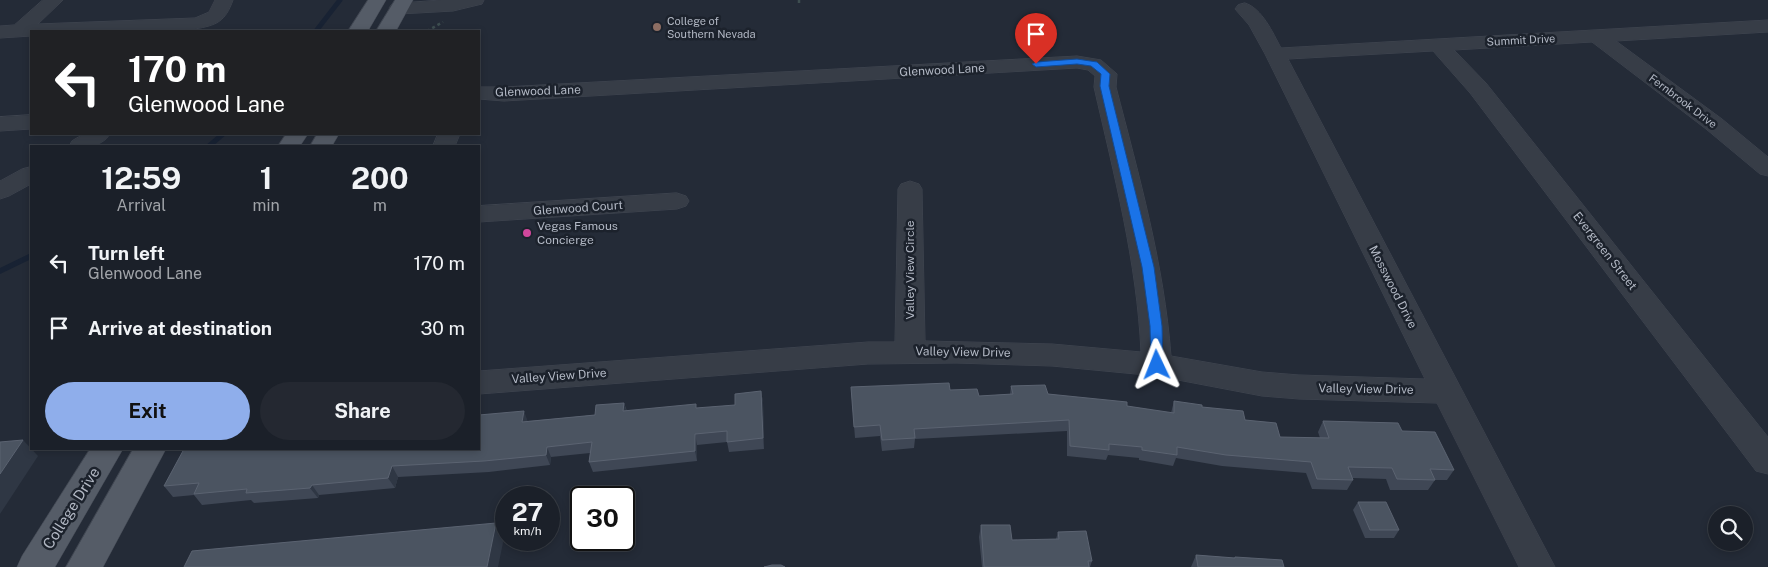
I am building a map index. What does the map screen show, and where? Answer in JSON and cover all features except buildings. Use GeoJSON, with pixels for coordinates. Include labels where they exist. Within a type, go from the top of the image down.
{"type":"FeatureCollection","features":[{"type":"Feature","properties":{"kind":"main road"},"geometry":{"type":"LineString","coordinates":[[359,30],[374,4],[402,4]]}},
{"type":"Feature","properties":{"kind":"main road"},"geometry":{"type":"LineString","coordinates":[[387,30],[402,4]]}},
{"type":"Feature","properties":{"kind":"main road","name":"College Drive"},"geometry":{"type":"LineString","coordinates":[[35,567],[107,450]]}},
{"type":"Feature","properties":{"kind":"main road"},"geometry":{"type":"LineString","coordinates":[[84,567],[149,450]]}},
{"type":"Feature","properties":{"kind":"street"},"geometry":{"type":"LineString","coordinates":[[10,31],[54,0]]}},
{"type":"Feature","properties":{"kind":"street"},"geometry":{"type":"LineString","coordinates":[[32,30],[165,24],[184,25],[205,21],[220,12],[224,0]]}},
{"type":"Feature","properties":{"kind":"street"},"geometry":{"type":"LineString","coordinates":[[402,4],[453,5],[475,0]]}},
{"type":"Feature","properties":{"kind":"street","name":"Mosswood Drive"},"geometry":{"type":"LineString","coordinates":[[1245,9],[1257,23],[1275,54],[1537,567]]}},
{"type":"Feature","properties":{"kind":"street","name":"Summit Drive"},"geometry":{"type":"LineString","coordinates":[[1275,54],[1766,27]]}},
{"type":"Feature","properties":{"kind":"street"},"geometry":{"type":"LineString","coordinates":[[10,31],[30,30]]}},
{"type":"Feature","properties":{"kind":"street","name":"Fernbrook Drive"},"geometry":{"type":"LineString","coordinates":[[1597,36],[1714,124],[1768,168]]}},
{"type":"Feature","properties":{"kind":"street","name":"Evergreen Street"},"geometry":{"type":"LineString","coordinates":[[1438,45],[1478,88],[1756,429],[1768,461]]}},
{"type":"Feature","properties":{"kind":"street","name":"Glenwood Lane"},"geometry":{"type":"LineString","coordinates":[[480,93],[524,93],[1077,62],[1094,64],[1106,74],[1105,86],[1146,258],[1156,326],[1157,365]]}},
{"type":"Feature","properties":{"kind":"street"},"geometry":{"type":"LineString","coordinates":[[0,124],[30,122]]}},
{"type":"Feature","properties":{"kind":"street"},"geometry":{"type":"LineString","coordinates":[[82,145],[97,135]]}},
{"type":"Feature","properties":{"kind":"street"},"geometry":{"type":"LineString","coordinates":[[0,191],[30,175]]}},
{"type":"Feature","properties":{"kind":"street","name":"Valley View Circle"},"geometry":{"type":"LineString","coordinates":[[910,189],[910,352]]}},
{"type":"Feature","properties":{"kind":"street","name":"Glenwood Court"},"geometry":{"type":"LineString","coordinates":[[480,214],[677,201]]}},
{"type":"Feature","properties":{"kind":"street","name":"Valley View Drive"},"geometry":{"type":"LineString","coordinates":[[480,382],[818,356],[910,352],[1044,355],[1157,365],[1262,384],[1299,387],[1446,391]]}},
{"type":"Feature","properties":{"kind":"path"},"geometry":{"type":"LineString","coordinates":[[799,0],[799,6]]}},
{"type":"Feature","properties":{"kind":"waterway"},"geometry":{"type":"LineString","coordinates":[[317,30],[340,0]]}},
{"type":"Feature","properties":{"kind":"waterway"},"geometry":{"type":"LineString","coordinates":[[210,145],[222,135]]}},
{"type":"Feature","properties":{"kind":"waterway"},"geometry":{"type":"LineString","coordinates":[[0,271],[30,256]]}},
{"type":"Feature","properties":{"kind":"place","name":"College of Southern Nevada"},"geometry":{"type":"Point","coordinates":[657,27]}},
{"type":"Feature","properties":{"kind":"place","name":"Vegas Famous Concierge"},"geometry":{"type":"Point","coordinates":[527,233]}},
{"type":"Feature","properties":{"kind":"route"},"geometry":{"type":"LineString","coordinates":[[1036,64],[1077,62],[1094,64],[1106,74],[1105,86],[1148,267],[1156,326],[1157,365]]}}]}
